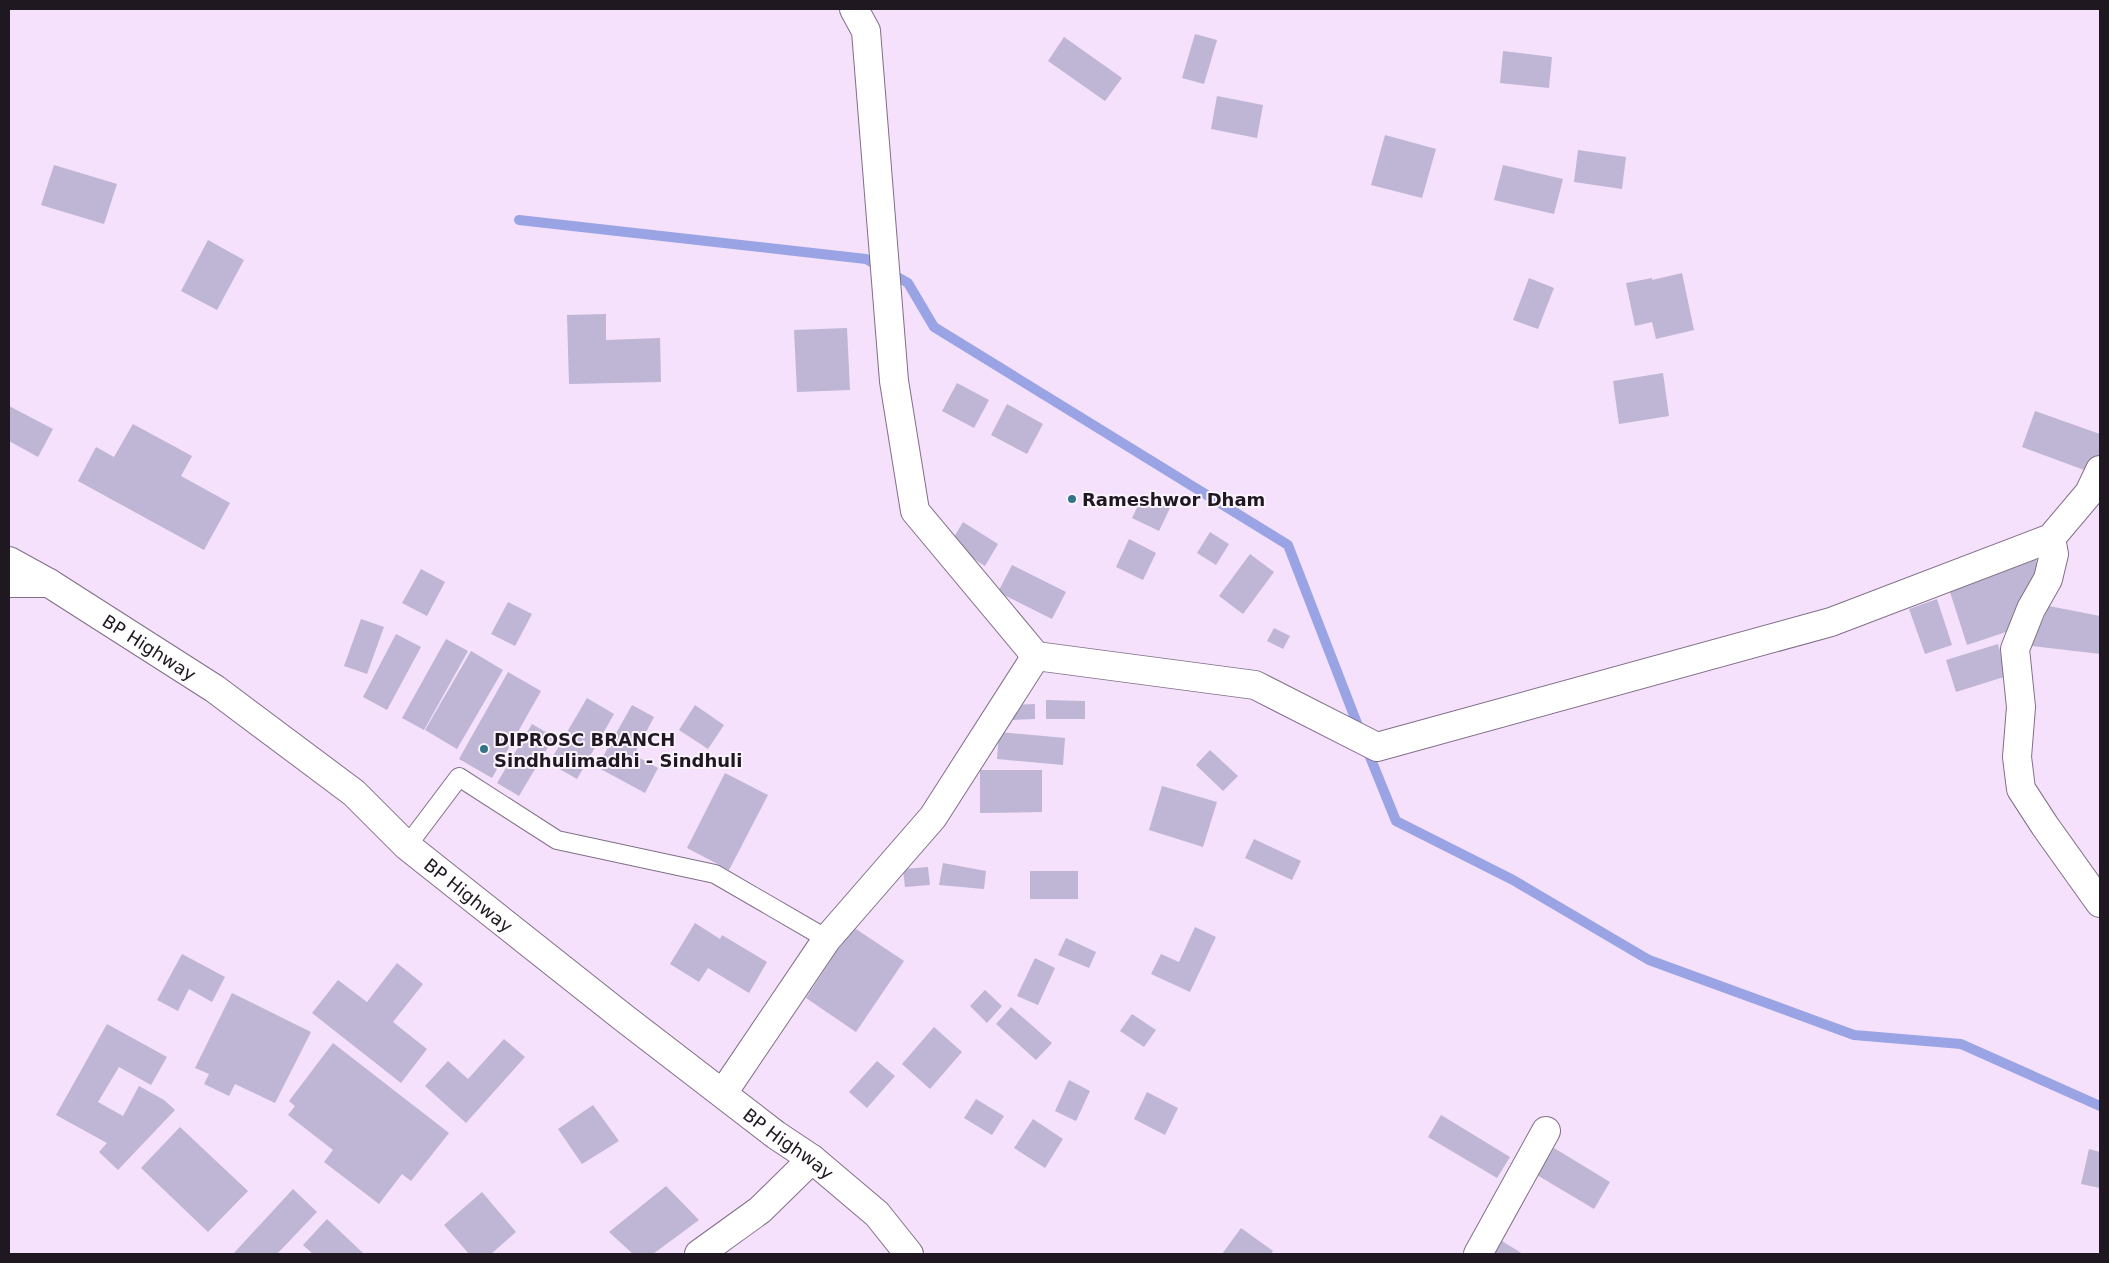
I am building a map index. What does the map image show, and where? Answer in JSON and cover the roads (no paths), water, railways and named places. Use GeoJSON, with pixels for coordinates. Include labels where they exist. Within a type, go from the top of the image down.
{"type":"FeatureCollection","features":[{"type":"Feature","properties":{"kind":"main road"},"geometry":{"type":"LineString","coordinates":[[854,9],[866,30],[894,381],[915,511],[1036,656],[1255,686],[1378,747],[1831,622],[2051,538],[2096,486]]}},
{"type":"Feature","properties":{"kind":"main road"},"geometry":{"type":"LineString","coordinates":[[2051,538],[2054,554],[2048,578],[2031,609],[2015,649],[2021,706],[2017,757],[2022,789],[2045,826],[2100,903]]}},
{"type":"Feature","properties":{"kind":"main road","name":"BP Highway"},"geometry":{"type":"LineString","coordinates":[[9,561],[49,583],[215,689],[354,793],[407,846],[624,1018],[776,1135],[812,1159],[877,1214],[909,1254]]}},
{"type":"Feature","properties":{"kind":"main road"},"geometry":{"type":"LineString","coordinates":[[9,583],[49,583]]}},
{"type":"Feature","properties":{"kind":"main road"},"geometry":{"type":"LineString","coordinates":[[723,1093],[826,939],[933,817],[1036,656]]}},
{"type":"Feature","properties":{"kind":"main road"},"geometry":{"type":"LineString","coordinates":[[1478,1254],[1546,1131]]}},
{"type":"Feature","properties":{"kind":"main road"},"geometry":{"type":"LineString","coordinates":[[699,1254],[760,1210],[812,1159]]}},
{"type":"Feature","properties":{"kind":"lane"},"geometry":{"type":"LineString","coordinates":[[407,846],[458,777],[557,840],[715,874],[826,939]]}},
{"type":"Feature","properties":{"kind":"waterway"},"geometry":{"type":"LineString","coordinates":[[519,220],[866,259],[908,283],[934,327],[1288,545],[1360,731]]}},
{"type":"Feature","properties":{"kind":"waterway"},"geometry":{"type":"LineString","coordinates":[[1366,747],[1396,821],[1513,880],[1649,960],[1854,1035],[1961,1044],[2100,1106]]}},
{"type":"Feature","properties":{"kind":"place","name":"Rameshwor Dham"},"geometry":{"type":"Point","coordinates":[1072,499]}},
{"type":"Feature","properties":{"kind":"place","name":"DIPROSC BRANCH Sindhulimadhi - Sindhuli"},"geometry":{"type":"Point","coordinates":[484,749]}}]}
